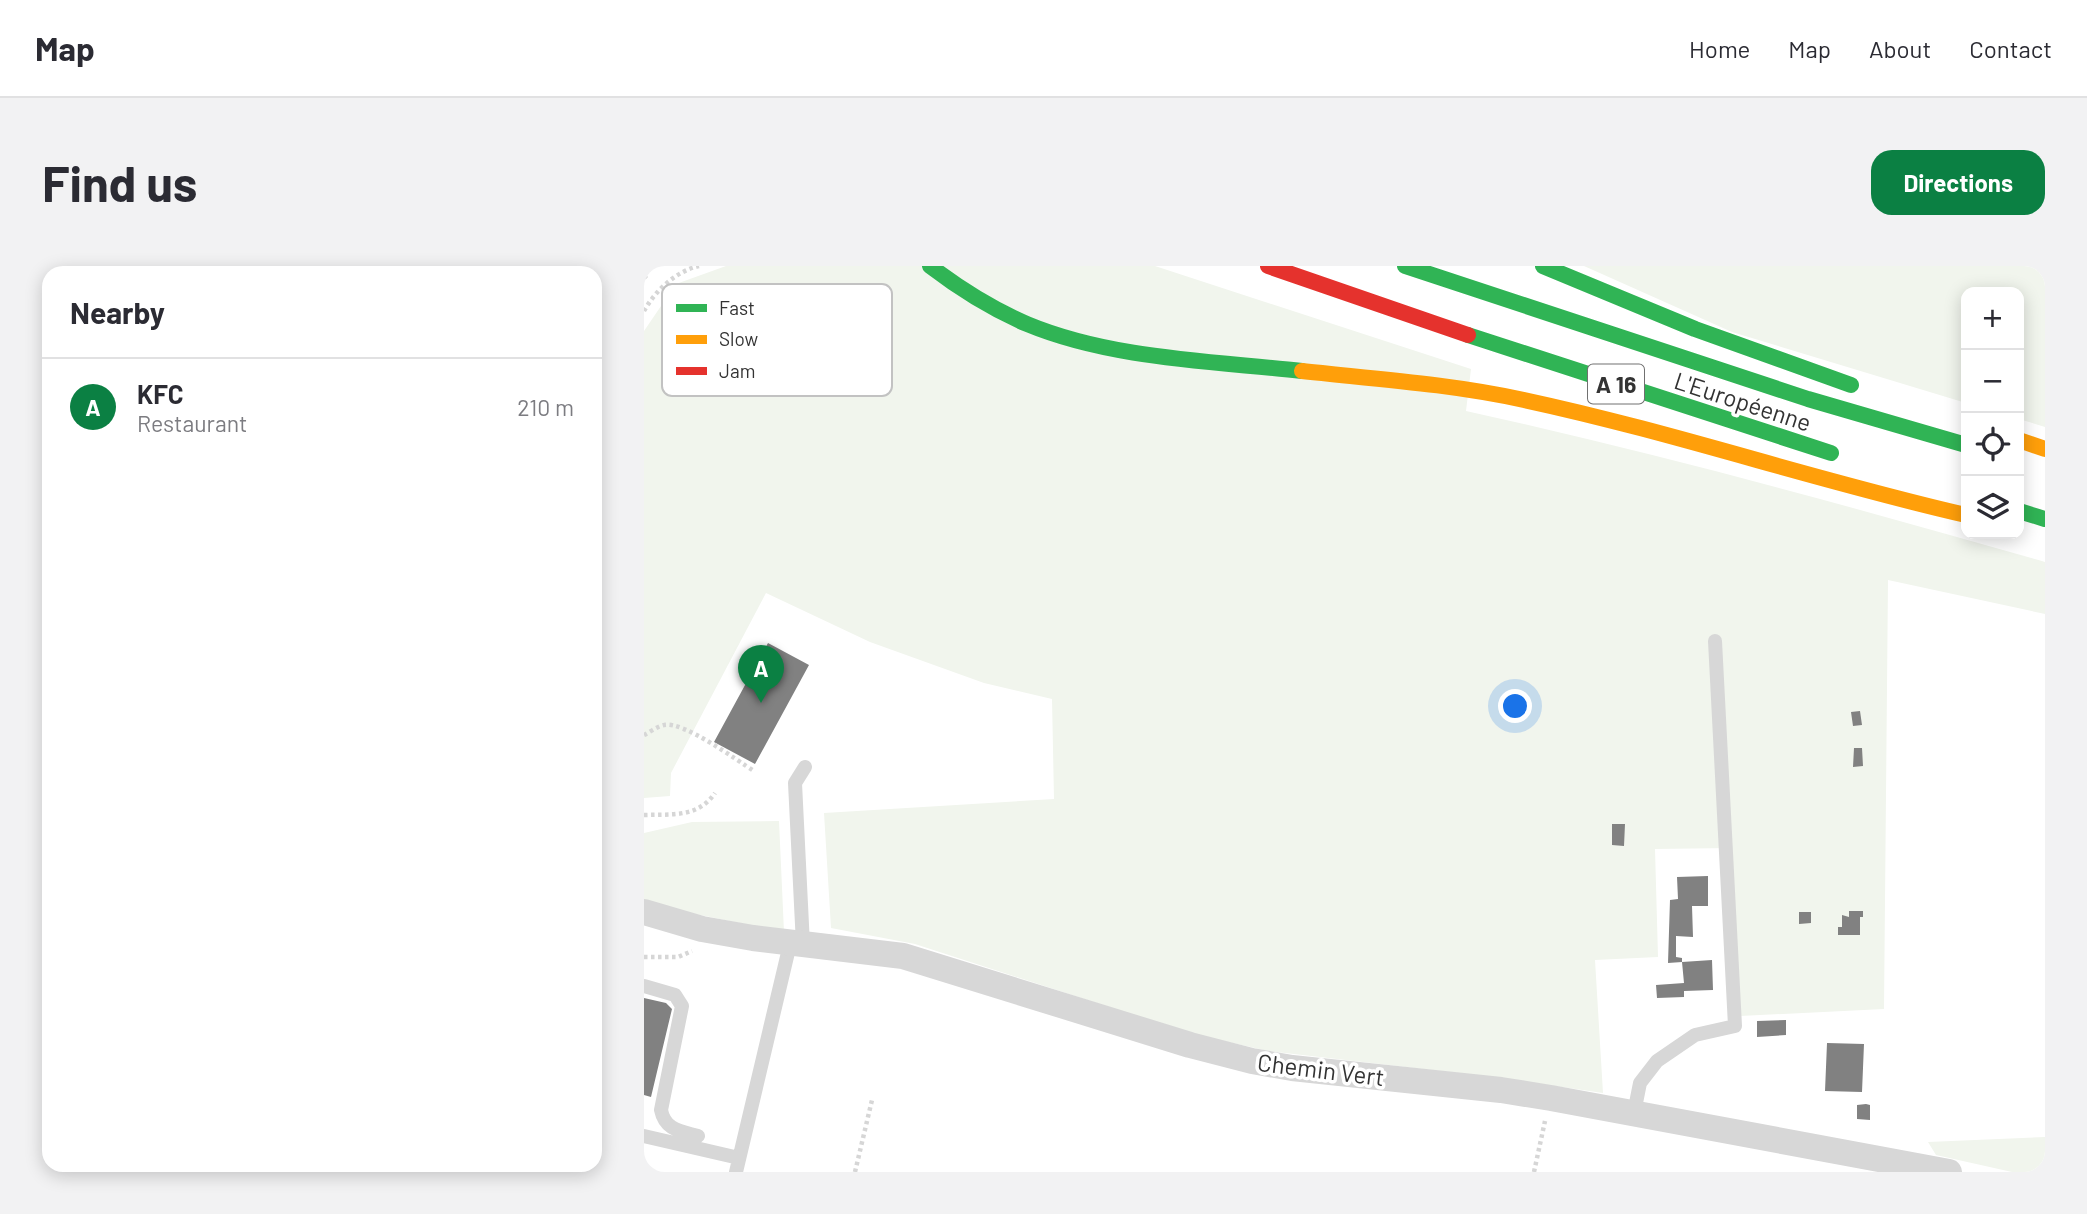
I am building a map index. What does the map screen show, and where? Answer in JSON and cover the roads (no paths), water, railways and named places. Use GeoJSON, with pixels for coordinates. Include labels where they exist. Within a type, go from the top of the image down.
{"type":"FeatureCollection","features":[{"type":"Feature","properties":{"kind":"highway"},"geometry":{"type":"LineString","coordinates":[[930,266],[965,291],[1022,323],[1084,344],[1450,387],[1520,399],[1631,424],[1961,515]]}},
{"type":"Feature","properties":{"kind":"highway","name":"L'Européenne"},"geometry":{"type":"LineString","coordinates":[[1268,266],[1519,352],[1847,458]]}},
{"type":"Feature","properties":{"kind":"highway","name":"L'Européenne"},"geometry":{"type":"LineString","coordinates":[[1405,266],[1808,399],[1961,444]]}},
{"type":"Feature","properties":{"kind":"highway"},"geometry":{"type":"LineString","coordinates":[[1543,266],[1746,349],[1868,391]]}},
{"type":"Feature","properties":{"kind":"highway"},"geometry":{"type":"LineString","coordinates":[[2024,442],[2045,449]]}},
{"type":"Feature","properties":{"kind":"highway"},"geometry":{"type":"LineString","coordinates":[[2024,513],[2045,519]]}},
{"type":"Feature","properties":{"kind":"highway"},"geometry":{"type":"LineString","coordinates":[[2024,528],[2045,532]]}},
{"type":"Feature","properties":{"kind":"street"},"geometry":{"type":"LineString","coordinates":[[644,912],[702,929]]}},
{"type":"Feature","properties":{"kind":"street"},"geometry":{"type":"LineString","coordinates":[[644,929],[702,929]]}},
{"type":"Feature","properties":{"kind":"street","name":"Chemin Vert"},"geometry":{"type":"LineString","coordinates":[[702,929],[797,944],[903,956],[1190,1045],[1252,1061],[1317,1071],[1502,1090],[1950,1172]]}},
{"type":"Feature","properties":{"kind":"lane"},"geometry":{"type":"LineString","coordinates":[[1634,1113],[1640,1083],[1657,1061],[1695,1035],[1735,1026],[1715,641]]}},
{"type":"Feature","properties":{"kind":"lane"},"geometry":{"type":"LineString","coordinates":[[644,1136],[738,1165],[797,944],[795,783],[805,766]]}},
{"type":"Feature","properties":{"kind":"lane"},"geometry":{"type":"LineString","coordinates":[[644,986],[675,995],[682,1006],[661,1110],[665,1123],[670,1127],[698,1136]]}},
{"type":"Feature","properties":{"kind":"place","name":"KFC"},"geometry":{"type":"Point","coordinates":[761,703]}}]}
